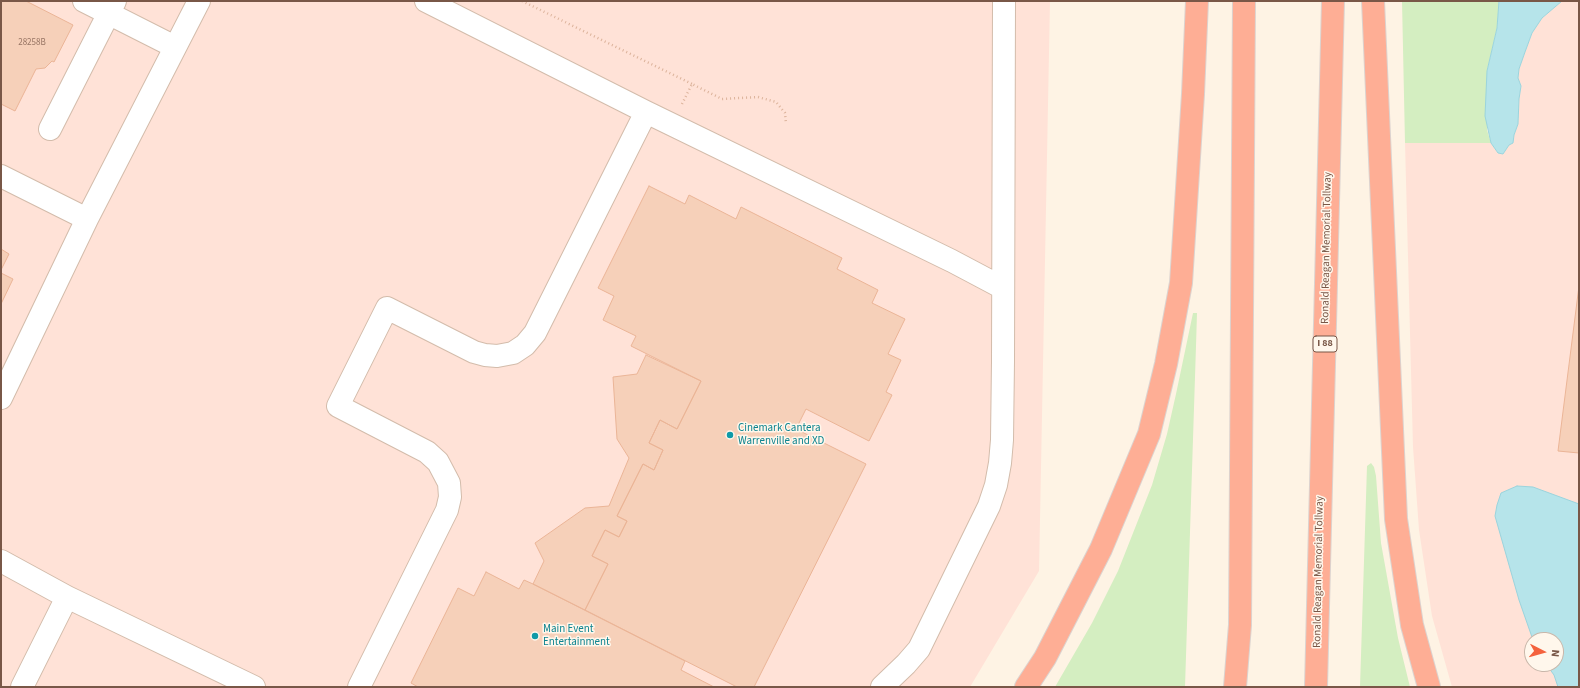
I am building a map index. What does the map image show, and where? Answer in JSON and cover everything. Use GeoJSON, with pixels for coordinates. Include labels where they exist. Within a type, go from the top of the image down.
{"type":"FeatureCollection","features":[{"type":"Feature","properties":{"kind":"highway"},"geometry":{"type":"LineString","coordinates":[[1026,687],[1045,658],[1101,549],[1149,434],[1166,364],[1181,283],[1193,94],[1196,1]]}},
{"type":"Feature","properties":{"kind":"highway"},"geometry":{"type":"LineString","coordinates":[[1235,687],[1240,625],[1244,1]]}},
{"type":"Feature","properties":{"kind":"highway","name":"Ronald Reagan Memorial Tollway"},"geometry":{"type":"LineString","coordinates":[[1316,687],[1333,1]]}},
{"type":"Feature","properties":{"kind":"highway"},"geometry":{"type":"LineString","coordinates":[[1373,1],[1396,519],[1412,625],[1429,687]]}},
{"type":"Feature","properties":{"kind":"lane"},"geometry":{"type":"LineString","coordinates":[[84,1],[112,7],[175,47]]}},
{"type":"Feature","properties":{"kind":"lane"},"geometry":{"type":"LineString","coordinates":[[1,397],[87,220],[199,1]]}},
{"type":"Feature","properties":{"kind":"lane"},"geometry":{"type":"LineString","coordinates":[[426,1],[646,112],[952,261],[1003,288]]}},
{"type":"Feature","properties":{"kind":"lane"},"geometry":{"type":"LineString","coordinates":[[882,687],[919,649],[990,506],[996,485],[1002,440],[1004,1]]}},
{"type":"Feature","properties":{"kind":"lane"},"geometry":{"type":"LineString","coordinates":[[50,130],[112,7]]}},
{"type":"Feature","properties":{"kind":"lane"},"geometry":{"type":"LineString","coordinates":[[359,687],[447,510],[450,497],[450,483],[438,462],[427,452],[338,406],[387,308],[474,352],[485,355],[497,356],[513,353],[525,345],[535,333],[646,112]]}},
{"type":"Feature","properties":{"kind":"lane"},"geometry":{"type":"LineString","coordinates":[[1,176],[87,220]]}},
{"type":"Feature","properties":{"kind":"lane"},"geometry":{"type":"LineString","coordinates":[[1,561],[67,597],[254,687]]}},
{"type":"Feature","properties":{"kind":"lane"},"geometry":{"type":"LineString","coordinates":[[22,687],[67,597]]}},
{"type":"Feature","properties":{"kind":"path"},"geometry":{"type":"LineString","coordinates":[[522,1],[722,98],[758,97],[776,102],[785,113],[786,124]]}},
{"type":"Feature","properties":{"kind":"path"},"geometry":{"type":"LineString","coordinates":[[673,125],[692,84]]}},
{"type":"Feature","properties":{"kind":"shaded area"},"geometry":{"type":"Polygon","coordinates":[[[1,1],[1050,1],[1039,571],[970,687],[1,687],[1,1]]]}},
{"type":"Feature","properties":{"kind":"shaded area"},"geometry":{"type":"Polygon","coordinates":[[[1562,1],[1579,1],[1579,687],[1452,687],[1432,616],[1419,530],[1413,447],[1405,143],[1491,143],[1498,153],[1503,154],[1509,145],[1513,143],[1518,124],[1521,86],[1518,78],[1519,69],[1532,33],[1542,18],[1562,1]]]}},
{"type":"Feature","properties":{"kind":"green space"},"geometry":{"type":"Polygon","coordinates":[[[1402,1],[1499,1],[1497,28],[1487,71],[1487,130],[1491,143],[1405,143],[1402,1]]]}},
{"type":"Feature","properties":{"kind":"green space"},"geometry":{"type":"Polygon","coordinates":[[[1193,313],[1197,313],[1185,687],[1055,687],[1092,623],[1118,571],[1152,485],[1167,434],[1193,313]]]}},
{"type":"Feature","properties":{"kind":"green space"},"geometry":{"type":"Polygon","coordinates":[[[1371,463],[1374,467],[1376,476],[1381,543],[1398,638],[1410,687],[1360,687],[1367,466],[1371,463]]]}},
{"type":"Feature","properties":{"kind":"water"},"geometry":{"type":"Polygon","coordinates":[[[1499,1],[1562,1],[1542,18],[1532,33],[1519,69],[1518,78],[1521,86],[1518,124],[1513,143],[1509,145],[1503,154],[1498,153],[1491,143],[1485,116],[1487,71],[1497,28],[1499,1]]]}},
{"type":"Feature","properties":{"kind":"water"},"geometry":{"type":"Polygon","coordinates":[[[1517,486],[1533,487],[1579,504],[1579,687],[1558,687],[1552,672],[1564,672],[1564,632],[1530,632],[1519,600],[1495,516],[1501,493],[1517,486]]]}},
{"type":"Feature","properties":{"kind":"building"},"geometry":{"type":"Polygon","coordinates":[[[1,1],[26,1],[73,25],[54,62],[52,61],[45,68],[36,69],[15,111],[1,104],[1,1]]]}},
{"type":"Feature","properties":{"kind":"building","name":"Cinemark Cantera Warrenville and XD"},"geometry":{"type":"Polygon","coordinates":[[[649,186],[685,204],[689,195],[736,219],[741,207],[842,258],[837,269],[878,290],[872,303],[905,319],[888,354],[901,360],[886,392],[892,395],[869,441],[806,409],[796,429],[866,464],[754,687],[737,687],[585,610],[608,564],[592,556],[605,530],[619,537],[627,521],[617,516],[643,464],[654,470],[663,450],[649,443],[660,420],[677,429],[701,381],[631,346],[636,336],[603,320],[614,296],[598,288],[649,186]]]}},
{"type":"Feature","properties":{"kind":"building"},"geometry":{"type":"Polygon","coordinates":[[[1,249],[9,254],[1,270],[1,249]]]}},
{"type":"Feature","properties":{"kind":"building"},"geometry":{"type":"Polygon","coordinates":[[[1,273],[13,279],[1,304],[1,273]]]}},
{"type":"Feature","properties":{"kind":"building"},"geometry":{"type":"Polygon","coordinates":[[[1579,286],[1579,453],[1558,451],[1579,286]]]}},
{"type":"Feature","properties":{"kind":"building"},"geometry":{"type":"Polygon","coordinates":[[[646,355],[701,381],[677,429],[660,420],[649,443],[663,450],[654,470],[643,464],[617,516],[627,521],[619,537],[605,530],[592,556],[608,564],[585,610],[533,584],[544,561],[535,543],[585,508],[609,506],[629,458],[617,439],[613,377],[637,374],[646,355]]]}},
{"type":"Feature","properties":{"kind":"building","name":"Main Event Entertainment"},"geometry":{"type":"Polygon","coordinates":[[[486,572],[519,589],[524,580],[533,584],[685,661],[681,670],[714,687],[418,687],[411,683],[458,588],[474,596],[486,572]]]}},
{"type":"Feature","properties":{"kind":"place","name":"Cinemark Cantera Warrenville and XD"},"geometry":{"type":"Point","coordinates":[730,435]}},
{"type":"Feature","properties":{"kind":"place","name":"Main Event Entertainment"},"geometry":{"type":"Point","coordinates":[535,636]}}]}
